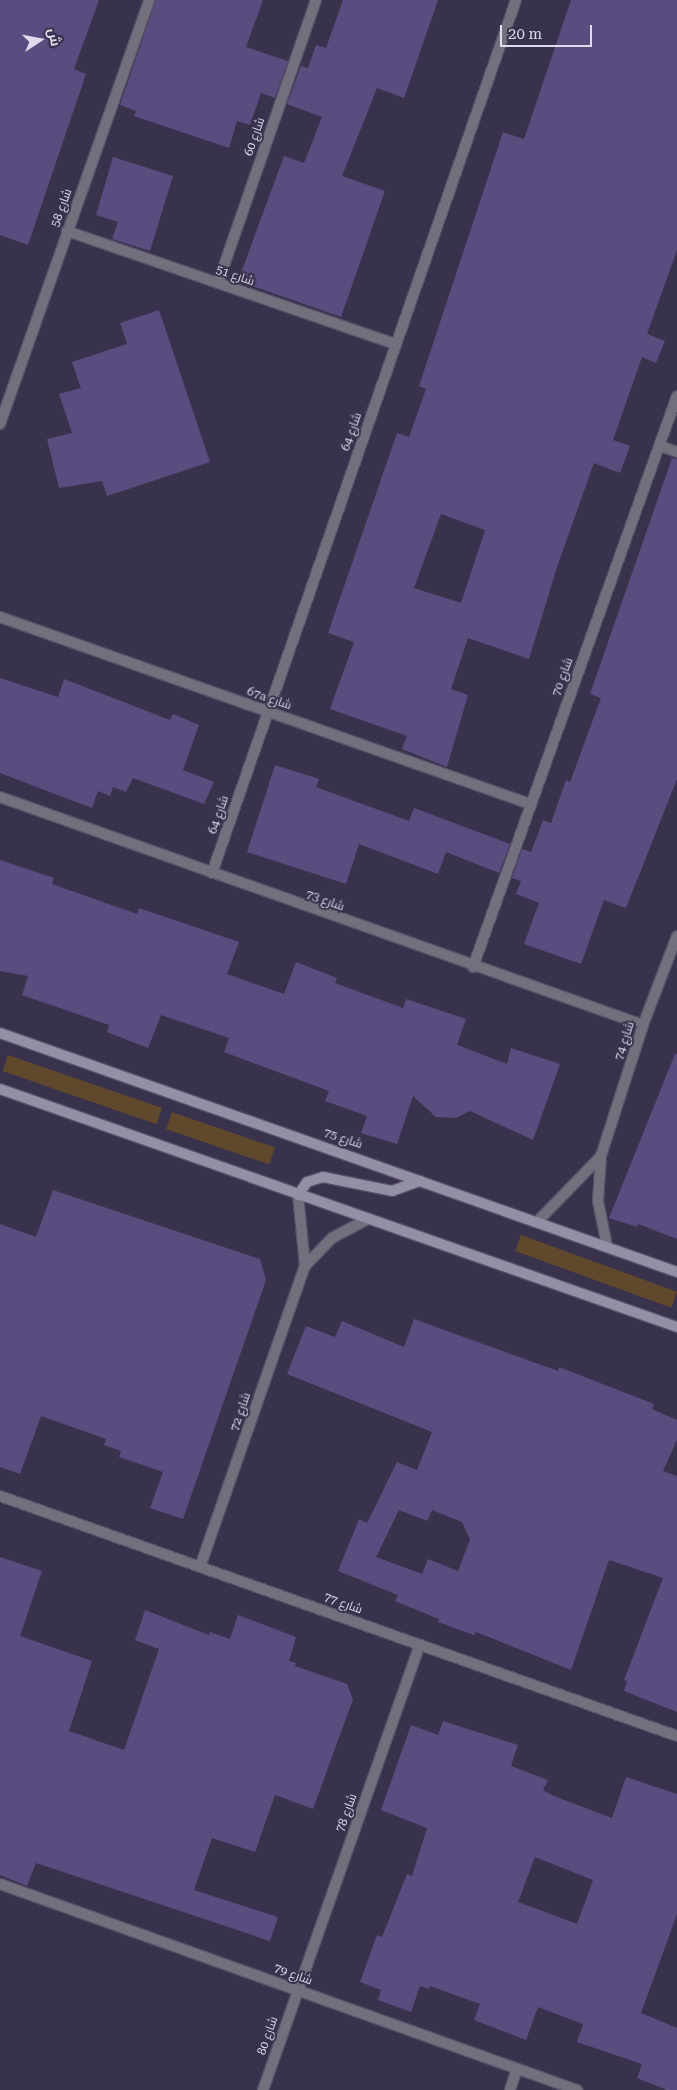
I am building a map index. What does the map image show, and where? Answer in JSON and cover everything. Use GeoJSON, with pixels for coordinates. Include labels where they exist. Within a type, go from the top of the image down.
{"type":"FeatureCollection","features":[{"type":"Feature","properties":{"kind":"street","name":"شارع 58"},"geometry":{"type":"LineString","coordinates":[[0,424],[149,0]]}},
{"type":"Feature","properties":{"kind":"street","name":"شارع 60"},"geometry":{"type":"LineString","coordinates":[[218,283],[316,0]]}},
{"type":"Feature","properties":{"kind":"street","name":"شارع 64"},"geometry":{"type":"LineString","coordinates":[[212,873],[516,0]]}},
{"type":"Feature","properties":{"kind":"street","name":"شارع 51"},"geometry":{"type":"LineString","coordinates":[[67,232],[396,344]]}},
{"type":"Feature","properties":{"kind":"street","name":"شارع 70"},"geometry":{"type":"LineString","coordinates":[[473,967],[677,396]]}},
{"type":"Feature","properties":{"kind":"street"},"geometry":{"type":"LineString","coordinates":[[660,446],[677,452]]}},
{"type":"Feature","properties":{"kind":"street","name":"67a شارع"},"geometry":{"type":"LineString","coordinates":[[0,617],[530,804]]}},
{"type":"Feature","properties":{"kind":"street","name":"شارع 73"},"geometry":{"type":"LineString","coordinates":[[0,798],[473,967],[643,1025]]}},
{"type":"Feature","properties":{"kind":"street","name":"شارع 74"},"geometry":{"type":"LineString","coordinates":[[607,1246],[598,1201],[601,1156],[643,1025],[677,936]]}},
{"type":"Feature","properties":{"kind":"street","name":"شارع 75"},"geometry":{"type":"LineString","coordinates":[[0,1033],[677,1272]]}},
{"type":"Feature","properties":{"kind":"street"},"geometry":{"type":"LineString","coordinates":[[0,1088],[298,1195],[677,1326]]}},
{"type":"Feature","properties":{"kind":"street","name":"شارع 74"},"geometry":{"type":"LineString","coordinates":[[537,1222],[601,1156]]}},
{"type":"Feature","properties":{"kind":"street"},"geometry":{"type":"LineString","coordinates":[[298,1195],[307,1182],[322,1177],[392,1192],[420,1181]]}},
{"type":"Feature","properties":{"kind":"street","name":"شارع 72"},"geometry":{"type":"LineString","coordinates":[[298,1195],[305,1266]]}},
{"type":"Feature","properties":{"kind":"street","name":"شارع 72"},"geometry":{"type":"LineString","coordinates":[[200,1567],[305,1266],[332,1238],[367,1219]]}},
{"type":"Feature","properties":{"kind":"street","name":"شارع 77"},"geometry":{"type":"LineString","coordinates":[[0,1496],[677,1736]]}},
{"type":"Feature","properties":{"kind":"street","name":"شارع 78"},"geometry":{"type":"LineString","coordinates":[[297,1990],[420,1645]]}},
{"type":"Feature","properties":{"kind":"street","name":"شارع 79"},"geometry":{"type":"LineString","coordinates":[[0,1884],[577,2090]]}},
{"type":"Feature","properties":{"kind":"street","name":"شارع 80"},"geometry":{"type":"LineString","coordinates":[[263,2090],[297,1990]]}},
{"type":"Feature","properties":{"kind":"street"},"geometry":{"type":"LineString","coordinates":[[510,2090],[517,2069]]}},
{"type":"Feature","properties":{"kind":"shaded area"},"geometry":{"type":"Polygon","coordinates":[[[8,1055],[162,1108],[157,1124],[2,1071],[8,1055]]]}},
{"type":"Feature","properties":{"kind":"shaded area"},"geometry":{"type":"Polygon","coordinates":[[[172,1112],[275,1147],[269,1165],[166,1129],[172,1112]]]}},
{"type":"Feature","properties":{"kind":"shaded area"},"geometry":{"type":"Polygon","coordinates":[[[521,1235],[677,1292],[671,1308],[515,1251],[521,1235]]]}},
{"type":"Feature","properties":{"kind":"building"},"geometry":{"type":"Polygon","coordinates":[[[0,0],[99,0],[74,69],[86,74],[28,245],[0,235],[0,0]]]}},
{"type":"Feature","properties":{"kind":"building"},"geometry":{"type":"Polygon","coordinates":[[[156,0],[263,0],[246,47],[288,61],[275,98],[261,93],[250,125],[237,121],[229,148],[134,116],[136,111],[120,105],[156,0]]]}},
{"type":"Feature","properties":{"kind":"building"},"geometry":{"type":"Polygon","coordinates":[[[343,0],[438,0],[404,98],[377,88],[342,176],[385,191],[341,317],[238,281],[284,156],[304,163],[322,117],[287,104],[301,66],[308,68],[316,45],[326,48],[343,0]]]}},
{"type":"Feature","properties":{"kind":"building"},"geometry":{"type":"Polygon","coordinates":[[[571,0],[677,0],[677,250],[647,334],[665,341],[656,363],[642,357],[613,440],[630,446],[620,473],[594,463],[557,567],[529,659],[468,638],[451,689],[468,695],[447,767],[402,749],[407,736],[330,709],[354,642],[328,633],[397,433],[409,437],[426,389],[419,386],[503,132],[524,139],[571,0]],[[441,514],[414,588],[461,603],[485,530],[441,514]]]}},
{"type":"Feature","properties":{"kind":"building"},"geometry":{"type":"Polygon","coordinates":[[[113,157],[173,176],[150,251],[112,239],[118,222],[96,215],[113,157]]]}},
{"type":"Feature","properties":{"kind":"building"},"geometry":{"type":"Polygon","coordinates":[[[159,310],[210,462],[107,496],[102,481],[59,488],[47,439],[72,433],[59,394],[81,388],[72,362],[127,344],[120,323],[159,310]]]}},
{"type":"Feature","properties":{"kind":"building"},"geometry":{"type":"Polygon","coordinates":[[[672,458],[677,459],[677,779],[626,908],[604,900],[581,964],[524,944],[539,903],[516,894],[521,881],[512,878],[522,849],[531,852],[543,820],[551,823],[566,780],[570,782],[601,698],[590,694],[672,458]]]}},
{"type":"Feature","properties":{"kind":"building"},"geometry":{"type":"Polygon","coordinates":[[[0,678],[58,697],[64,679],[170,720],[173,714],[199,725],[183,770],[214,782],[204,804],[133,778],[126,792],[113,787],[110,796],[98,791],[92,808],[0,773],[0,678]]]}},
{"type":"Feature","properties":{"kind":"building"},"geometry":{"type":"Polygon","coordinates":[[[275,765],[319,779],[316,787],[409,821],[414,808],[510,844],[499,873],[446,852],[438,874],[359,844],[346,884],[247,852],[275,765]]]}},
{"type":"Feature","properties":{"kind":"building"},"geometry":{"type":"Polygon","coordinates":[[[0,860],[54,878],[52,884],[137,914],[139,908],[239,942],[227,974],[284,994],[296,962],[337,978],[335,983],[403,1008],[406,999],[466,1019],[457,1045],[507,1064],[511,1048],[560,1064],[533,1140],[470,1111],[456,1118],[436,1117],[413,1096],[397,1144],[361,1133],[367,1116],[325,1101],[329,1091],[224,1052],[229,1038],[161,1015],[148,1048],[107,1032],[109,1025],[22,995],[28,976],[0,971],[0,860]]]}},
{"type":"Feature","properties":{"kind":"building"},"geometry":{"type":"Polygon","coordinates":[[[675,1054],[677,1054],[677,1239],[638,1224],[637,1227],[609,1218],[675,1054]]]}},
{"type":"Feature","properties":{"kind":"building"},"geometry":{"type":"Polygon","coordinates":[[[53,1190],[260,1259],[266,1280],[183,1519],[150,1508],[163,1472],[119,1457],[121,1451],[104,1445],[106,1439],[41,1416],[20,1474],[0,1467],[0,1224],[36,1237],[53,1190]]]}},
{"type":"Feature","properties":{"kind":"building"},"geometry":{"type":"Polygon","coordinates":[[[414,1319],[558,1371],[559,1367],[654,1404],[652,1409],[677,1420],[677,1440],[663,1471],[677,1476],[677,1712],[624,1691],[627,1681],[624,1680],[663,1578],[609,1560],[571,1670],[476,1632],[474,1635],[438,1622],[439,1619],[395,1601],[398,1595],[338,1571],[359,1519],[367,1523],[397,1462],[417,1470],[432,1432],[287,1374],[306,1326],[335,1337],[342,1321],[404,1347],[414,1319]],[[399,1510],[376,1557],[422,1574],[428,1559],[458,1571],[470,1539],[462,1522],[432,1510],[427,1521],[399,1510]]]}},
{"type":"Feature","properties":{"kind":"building"},"geometry":{"type":"Polygon","coordinates":[[[0,1557],[42,1571],[20,1636],[92,1661],[69,1731],[124,1750],[159,1649],[135,1640],[145,1610],[209,1635],[210,1632],[230,1639],[238,1615],[296,1637],[289,1661],[296,1663],[295,1666],[347,1684],[353,1699],[313,1809],[275,1795],[255,1852],[212,1838],[194,1890],[278,1917],[270,1941],[36,1863],[27,1886],[0,1875],[0,1557]]]}},
{"type":"Feature","properties":{"kind":"building"},"geometry":{"type":"Polygon","coordinates":[[[443,1721],[518,1745],[511,1766],[548,1780],[543,1790],[554,1796],[612,1818],[626,1777],[677,1794],[677,1914],[641,2013],[677,2028],[677,2090],[667,2090],[637,2078],[642,2064],[577,2042],[583,2024],[538,2007],[526,2040],[474,2020],[480,2004],[430,1986],[429,1989],[420,1986],[411,2012],[378,2000],[381,1990],[360,1982],[377,1935],[382,1937],[407,1874],[412,1876],[427,1828],[381,1810],[411,1725],[438,1735],[443,1721]],[[535,1857],[518,1902],[577,1924],[593,1880],[535,1857]]]}}]}
